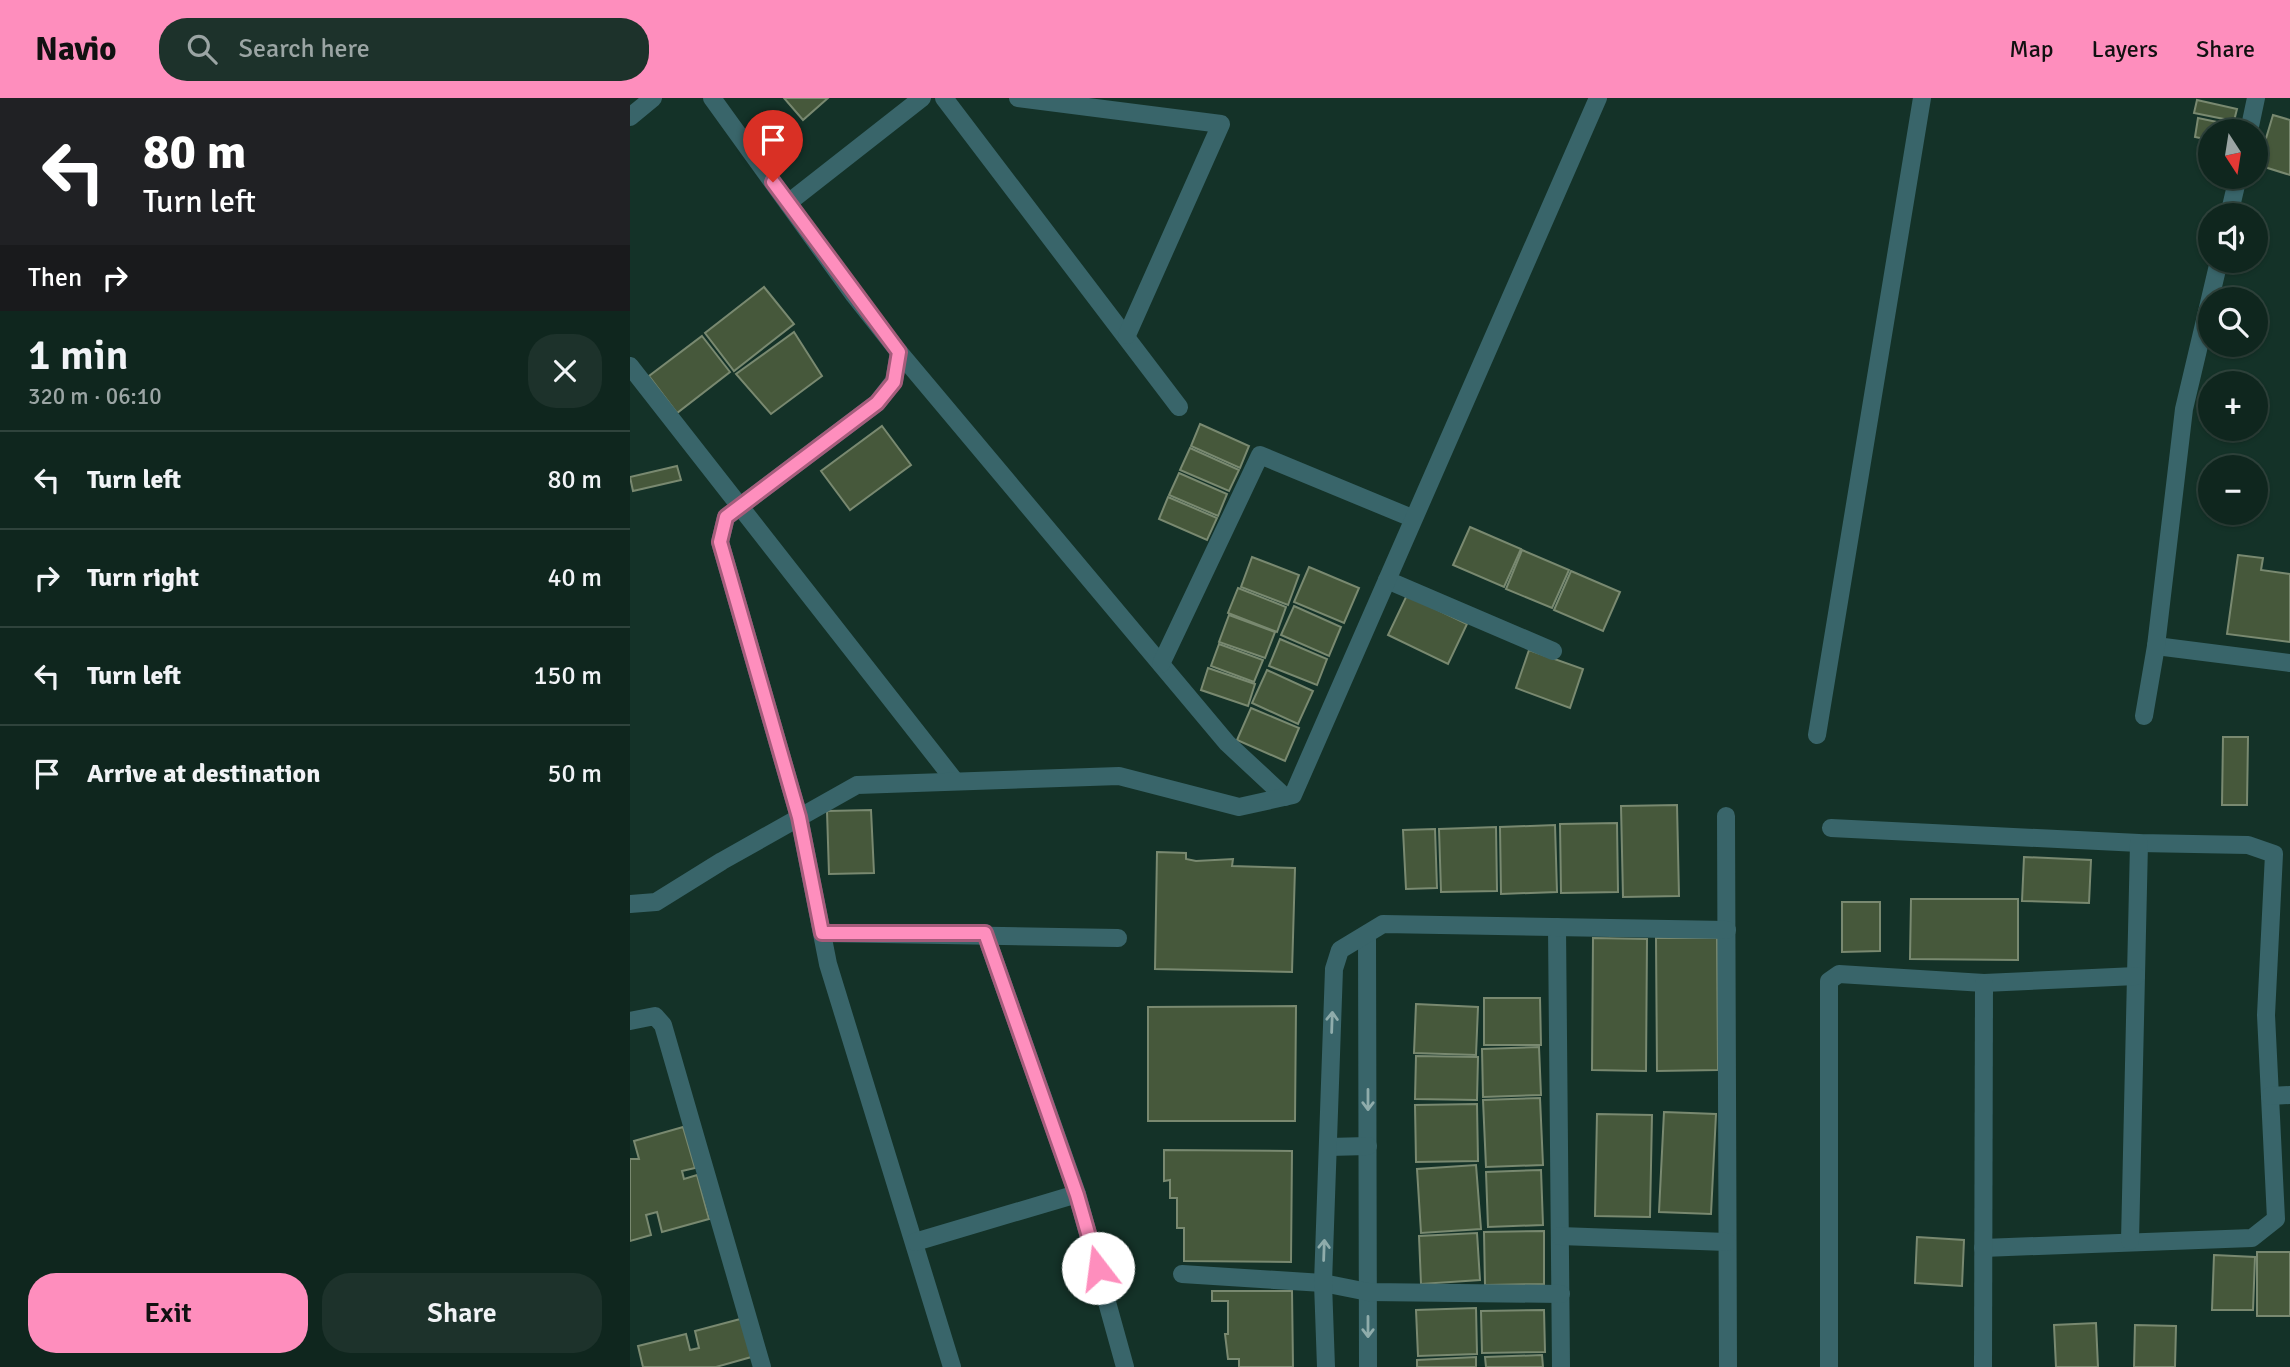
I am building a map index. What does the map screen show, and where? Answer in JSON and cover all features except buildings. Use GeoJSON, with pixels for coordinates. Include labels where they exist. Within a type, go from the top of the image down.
{"type":"FeatureCollection","features":[{"type":"Feature","properties":{"kind":"street"},"geometry":{"type":"LineString","coordinates":[[630,117],[653,98]]}},
{"type":"Feature","properties":{"kind":"street"},"geometry":{"type":"LineString","coordinates":[[712,98],[899,352],[1227,743],[1285,797]]}},
{"type":"Feature","properties":{"kind":"street"},"geometry":{"type":"LineString","coordinates":[[788,203],[922,98]]}},
{"type":"Feature","properties":{"kind":"street"},"geometry":{"type":"LineString","coordinates":[[944,98],[1127,335],[1179,407]]}},
{"type":"Feature","properties":{"kind":"street"},"geometry":{"type":"LineString","coordinates":[[1018,98],[1221,124],[1127,335]]}},
{"type":"Feature","properties":{"kind":"street"},"geometry":{"type":"LineString","coordinates":[[630,904],[656,902],[857,785],[1119,776],[1239,807],[1293,795],[1598,98]]}},
{"type":"Feature","properties":{"kind":"street"},"geometry":{"type":"LineString","coordinates":[[1817,735],[1922,98]]}},
{"type":"Feature","properties":{"kind":"street"},"geometry":{"type":"LineString","coordinates":[[2252,119],[2256,98]]}},
{"type":"Feature","properties":{"kind":"street"},"geometry":{"type":"LineString","coordinates":[[2144,716],[2156,646],[2184,409],[2216,273]]}},
{"type":"Feature","properties":{"kind":"street"},"geometry":{"type":"LineString","coordinates":[[899,352],[894,382],[877,403],[726,517],[720,542],[799,817],[828,964],[952,1367]]}},
{"type":"Feature","properties":{"kind":"street"},"geometry":{"type":"LineString","coordinates":[[630,366],[955,781]]}},
{"type":"Feature","properties":{"kind":"street"},"geometry":{"type":"LineString","coordinates":[[1161,664],[1260,455],[1412,518]]}},
{"type":"Feature","properties":{"kind":"street"},"geometry":{"type":"LineString","coordinates":[[1387,580],[1553,651]]}},
{"type":"Feature","properties":{"kind":"street"},"geometry":{"type":"LineString","coordinates":[[2156,646],[2290,663]]}},
{"type":"Feature","properties":{"kind":"street"},"geometry":{"type":"LineString","coordinates":[[1726,816],[1728,1367]]}},
{"type":"Feature","properties":{"kind":"street"},"geometry":{"type":"LineString","coordinates":[[1831,828],[2139,843],[2248,845],[2274,854],[2266,1015],[2276,1219],[2252,1238],[1983,1248]]}},
{"type":"Feature","properties":{"kind":"street"},"geometry":{"type":"LineString","coordinates":[[2130,1241],[2139,843]]}},
{"type":"Feature","properties":{"kind":"street"},"geometry":{"type":"LineString","coordinates":[[1325,1367],[1323,1283],[1334,969],[1340,950],[1383,923],[1727,930]]}},
{"type":"Feature","properties":{"kind":"street"},"geometry":{"type":"LineString","coordinates":[[1557,927],[1561,1367]]}},
{"type":"Feature","properties":{"kind":"street"},"geometry":{"type":"LineString","coordinates":[[822,933],[985,933],[1118,938]]}},
{"type":"Feature","properties":{"kind":"street"},"geometry":{"type":"LineString","coordinates":[[985,933],[1077,1195],[1125,1367]]}},
{"type":"Feature","properties":{"kind":"street"},"geometry":{"type":"LineString","coordinates":[[1367,933],[1368,1367]]}},
{"type":"Feature","properties":{"kind":"street"},"geometry":{"type":"LineString","coordinates":[[1829,1367],[1829,981],[1839,974],[1984,983],[2136,976]]}},
{"type":"Feature","properties":{"kind":"street"},"geometry":{"type":"LineString","coordinates":[[1983,1367],[1984,983]]}},
{"type":"Feature","properties":{"kind":"street"},"geometry":{"type":"LineString","coordinates":[[630,1021],[655,1016],[663,1025],[762,1367]]}},
{"type":"Feature","properties":{"kind":"street"},"geometry":{"type":"LineString","coordinates":[[2270,1096],[2290,1095]]}},
{"type":"Feature","properties":{"kind":"street"},"geometry":{"type":"LineString","coordinates":[[1328,1147],[1368,1146]]}},
{"type":"Feature","properties":{"kind":"street"},"geometry":{"type":"LineString","coordinates":[[915,1242],[1077,1195]]}},
{"type":"Feature","properties":{"kind":"street"},"geometry":{"type":"LineString","coordinates":[[1560,1236],[1727,1242]]}},
{"type":"Feature","properties":{"kind":"street"},"geometry":{"type":"LineString","coordinates":[[1182,1274],[1323,1283],[1368,1292],[1561,1294]]}},
{"type":"Feature","properties":{"kind":"route"},"geometry":{"type":"LineString","coordinates":[[773,182],[854,295],[899,352],[894,382],[877,403],[726,517],[720,542],[799,817],[822,933],[985,933],[1077,1195],[1098,1268]]}}]}
